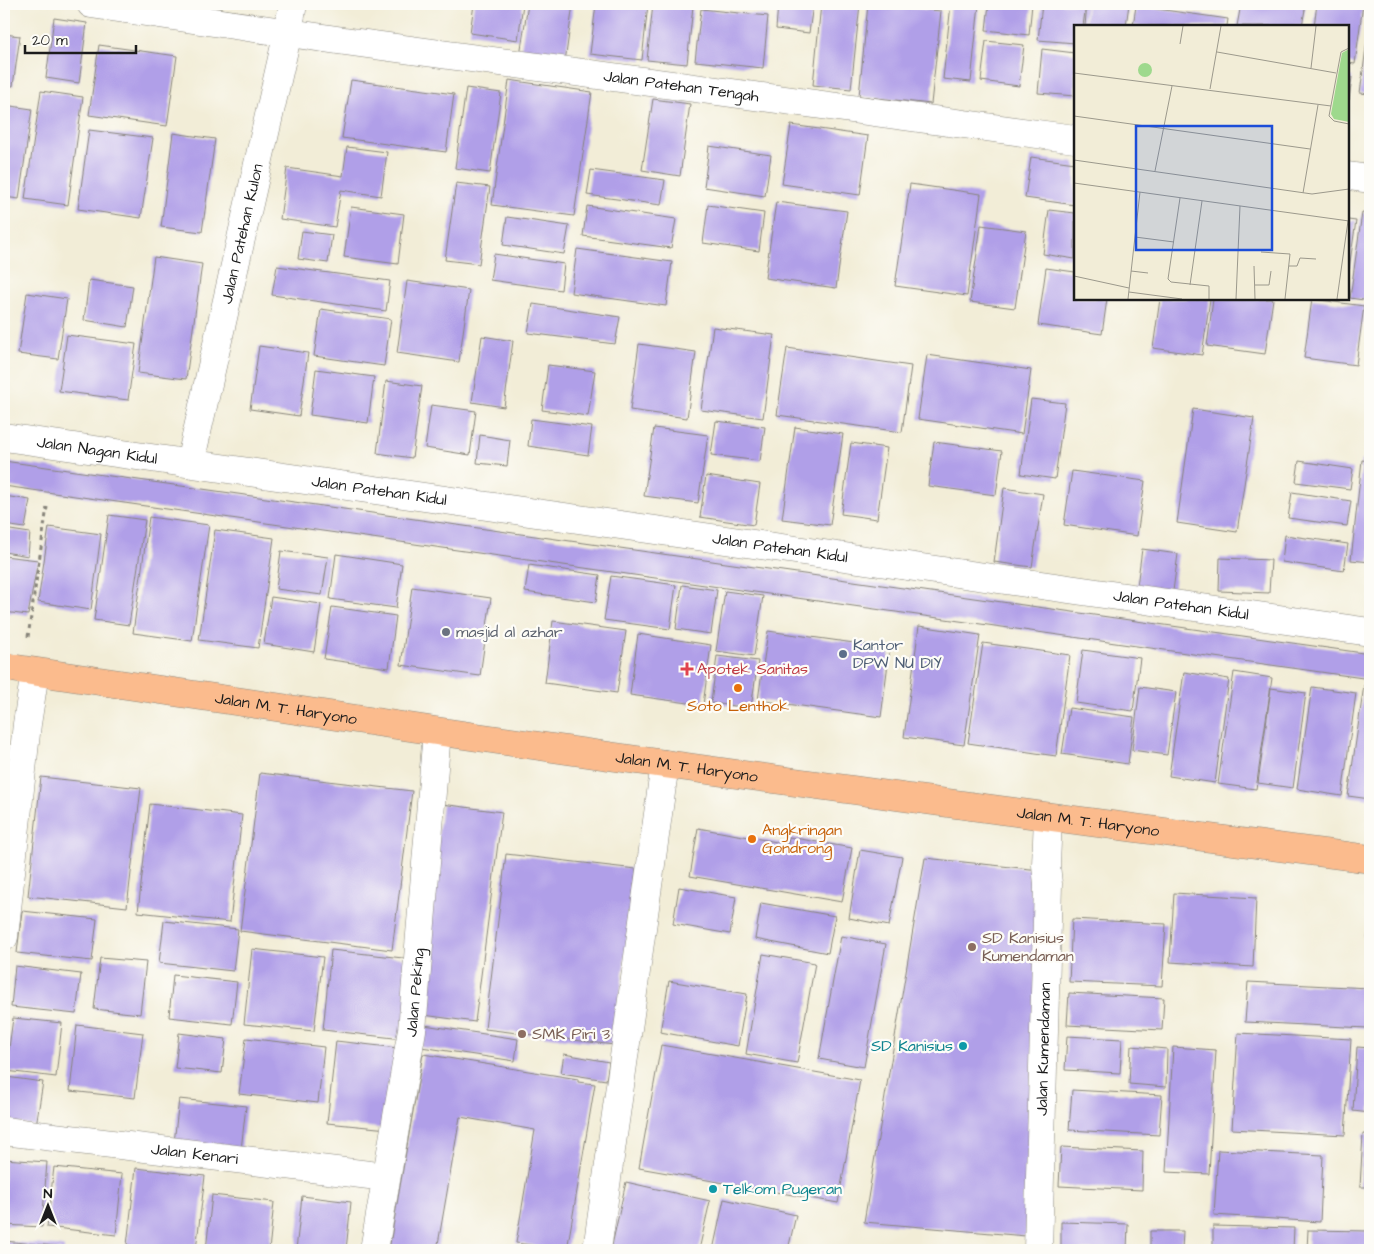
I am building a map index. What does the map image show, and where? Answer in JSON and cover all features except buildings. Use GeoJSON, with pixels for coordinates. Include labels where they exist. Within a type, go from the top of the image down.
{"type":"FeatureCollection","features":[{"type":"Feature","properties":{"kind":"main road","name":"Jalan M. T. Haryono"},"geometry":{"type":"LineString","coordinates":[[21,670],[665,764],[1370,859]]}},
{"type":"Feature","properties":{"kind":"street","name":"Jalan Patehan Tengah"},"geometry":{"type":"LineString","coordinates":[[91,4],[347,41],[1074,139]]}},
{"type":"Feature","properties":{"kind":"street","name":"Jalan Patehan Kulon"},"geometry":{"type":"LineString","coordinates":[[190,463],[293,4]]}},
{"type":"Feature","properties":{"kind":"street"},"geometry":{"type":"LineString","coordinates":[[1349,176],[1370,179]]}},
{"type":"Feature","properties":{"kind":"street","name":"Jalan Nagan Kidul"},"geometry":{"type":"LineString","coordinates":[[4,437],[190,463]]}},
{"type":"Feature","properties":{"kind":"street","name":"Jalan Patehan Kidul"},"geometry":{"type":"LineString","coordinates":[[190,463],[1370,632]]}},
{"type":"Feature","properties":{"kind":"street"},"geometry":{"type":"LineString","coordinates":[[4,937],[27,724],[21,670]]}},
{"type":"Feature","properties":{"kind":"street","name":"Jalan Peking"},"geometry":{"type":"LineString","coordinates":[[374,1250],[412,1030],[437,732]]}},
{"type":"Feature","properties":{"kind":"street"},"geometry":{"type":"LineString","coordinates":[[597,1250],[665,764]]}},
{"type":"Feature","properties":{"kind":"street","name":"Jalan Kumendaman"},"geometry":{"type":"LineString","coordinates":[[1038,1250],[1048,884],[1046,864],[1048,816]]}},
{"type":"Feature","properties":{"kind":"street","name":"Jalan Kenari"},"geometry":{"type":"LineString","coordinates":[[4,1131],[386,1177]]}},
{"type":"Feature","properties":{"kind":"path"},"geometry":{"type":"LineString","coordinates":[[21,670],[47,507]]}},
{"type":"Feature","properties":{"kind":"place","name":"masjid al azhar"},"geometry":{"type":"Point","coordinates":[446,632]}},
{"type":"Feature","properties":{"kind":"place","name":"Kantor DPW NU DIY"},"geometry":{"type":"Point","coordinates":[843,654]}},
{"type":"Feature","properties":{"kind":"place","name":"Apotek Sanitas"},"geometry":{"type":"Point","coordinates":[687,669]}},
{"type":"Feature","properties":{"kind":"place","name":"Soto Lenthok"},"geometry":{"type":"Point","coordinates":[738,688]}},
{"type":"Feature","properties":{"kind":"place","name":"Angkringan Gondrong"},"geometry":{"type":"Point","coordinates":[752,839]}},
{"type":"Feature","properties":{"kind":"place","name":"SD Kanisius Kumendaman"},"geometry":{"type":"Point","coordinates":[972,947]}},
{"type":"Feature","properties":{"kind":"place","name":"SMK Piri 3"},"geometry":{"type":"Point","coordinates":[522,1034]}},
{"type":"Feature","properties":{"kind":"place","name":"SD Kanisius"},"geometry":{"type":"Point","coordinates":[963,1046]}},
{"type":"Feature","properties":{"kind":"place","name":"Telkom Pugeran"},"geometry":{"type":"Point","coordinates":[713,1189]}}]}
